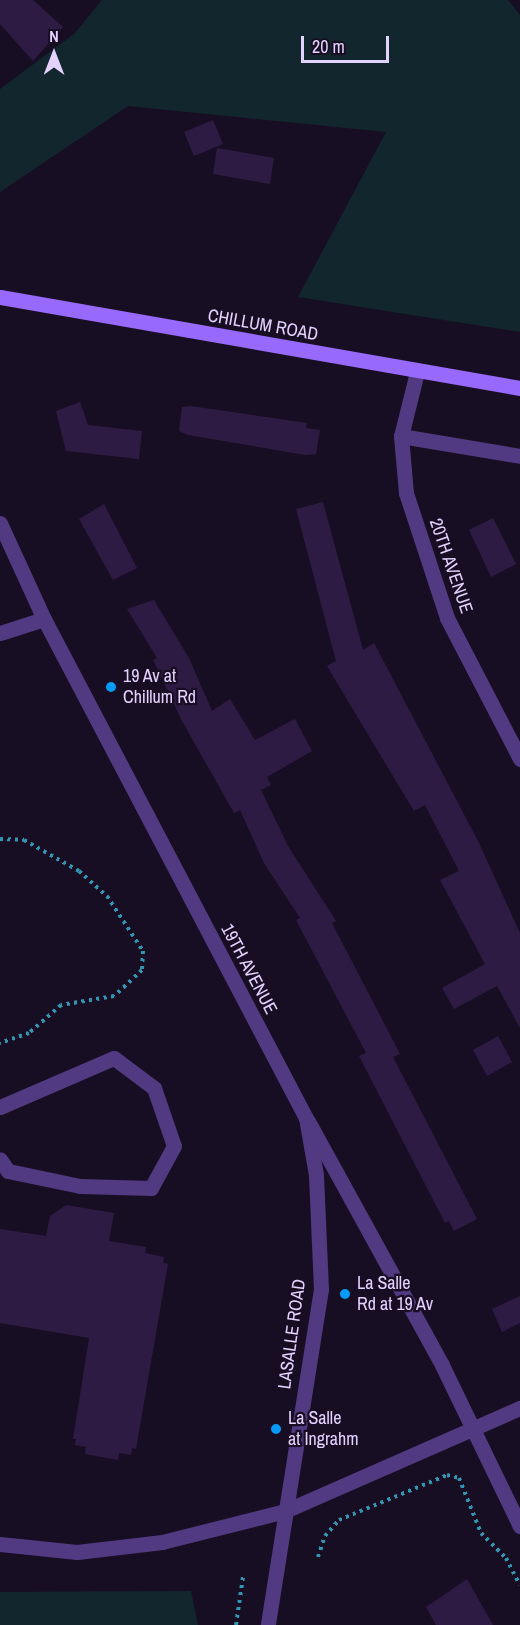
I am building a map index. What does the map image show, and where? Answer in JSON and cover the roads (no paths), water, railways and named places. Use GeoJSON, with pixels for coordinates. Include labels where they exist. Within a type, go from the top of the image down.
{"type":"FeatureCollection","features":[{"type":"Feature","properties":{"kind":"main road","name":"CHILLUM ROAD"},"geometry":{"type":"LineString","coordinates":[[0,297],[417,372],[520,388]]}},
{"type":"Feature","properties":{"kind":"street","name":"20TH AVENUE"},"geometry":{"type":"LineString","coordinates":[[417,372],[401,436],[406,493],[447,618],[520,759]]}},
{"type":"Feature","properties":{"kind":"street"},"geometry":{"type":"LineString","coordinates":[[401,436],[520,456]]}},
{"type":"Feature","properties":{"kind":"street","name":"19TH AVENUE"},"geometry":{"type":"LineString","coordinates":[[0,523],[44,619],[306,1118],[474,1429],[520,1526]]}},
{"type":"Feature","properties":{"kind":"street"},"geometry":{"type":"LineString","coordinates":[[0,633],[44,619]]}},
{"type":"Feature","properties":{"kind":"street"},"geometry":{"type":"LineString","coordinates":[[0,1107],[114,1058],[154,1088],[174,1146],[151,1188],[80,1186],[8,1171],[0,1159]]}},
{"type":"Feature","properties":{"kind":"street","name":"LASALLE ROAD"},"geometry":{"type":"LineString","coordinates":[[268,1625],[321,1289],[316,1175],[306,1118]]}},
{"type":"Feature","properties":{"kind":"street"},"geometry":{"type":"LineString","coordinates":[[0,1544],[88,1551],[162,1542],[285,1511],[520,1407]]}},
{"type":"Feature","properties":{"kind":"place","name":"19 Av at Chillum Rd"},"geometry":{"type":"Point","coordinates":[111,687]}},
{"type":"Feature","properties":{"kind":"place","name":"La Salle Rd at 19 Av"},"geometry":{"type":"Point","coordinates":[345,1294]}},
{"type":"Feature","properties":{"kind":"place","name":"La Salle at Ingrahm"},"geometry":{"type":"Point","coordinates":[276,1429]}}]}
